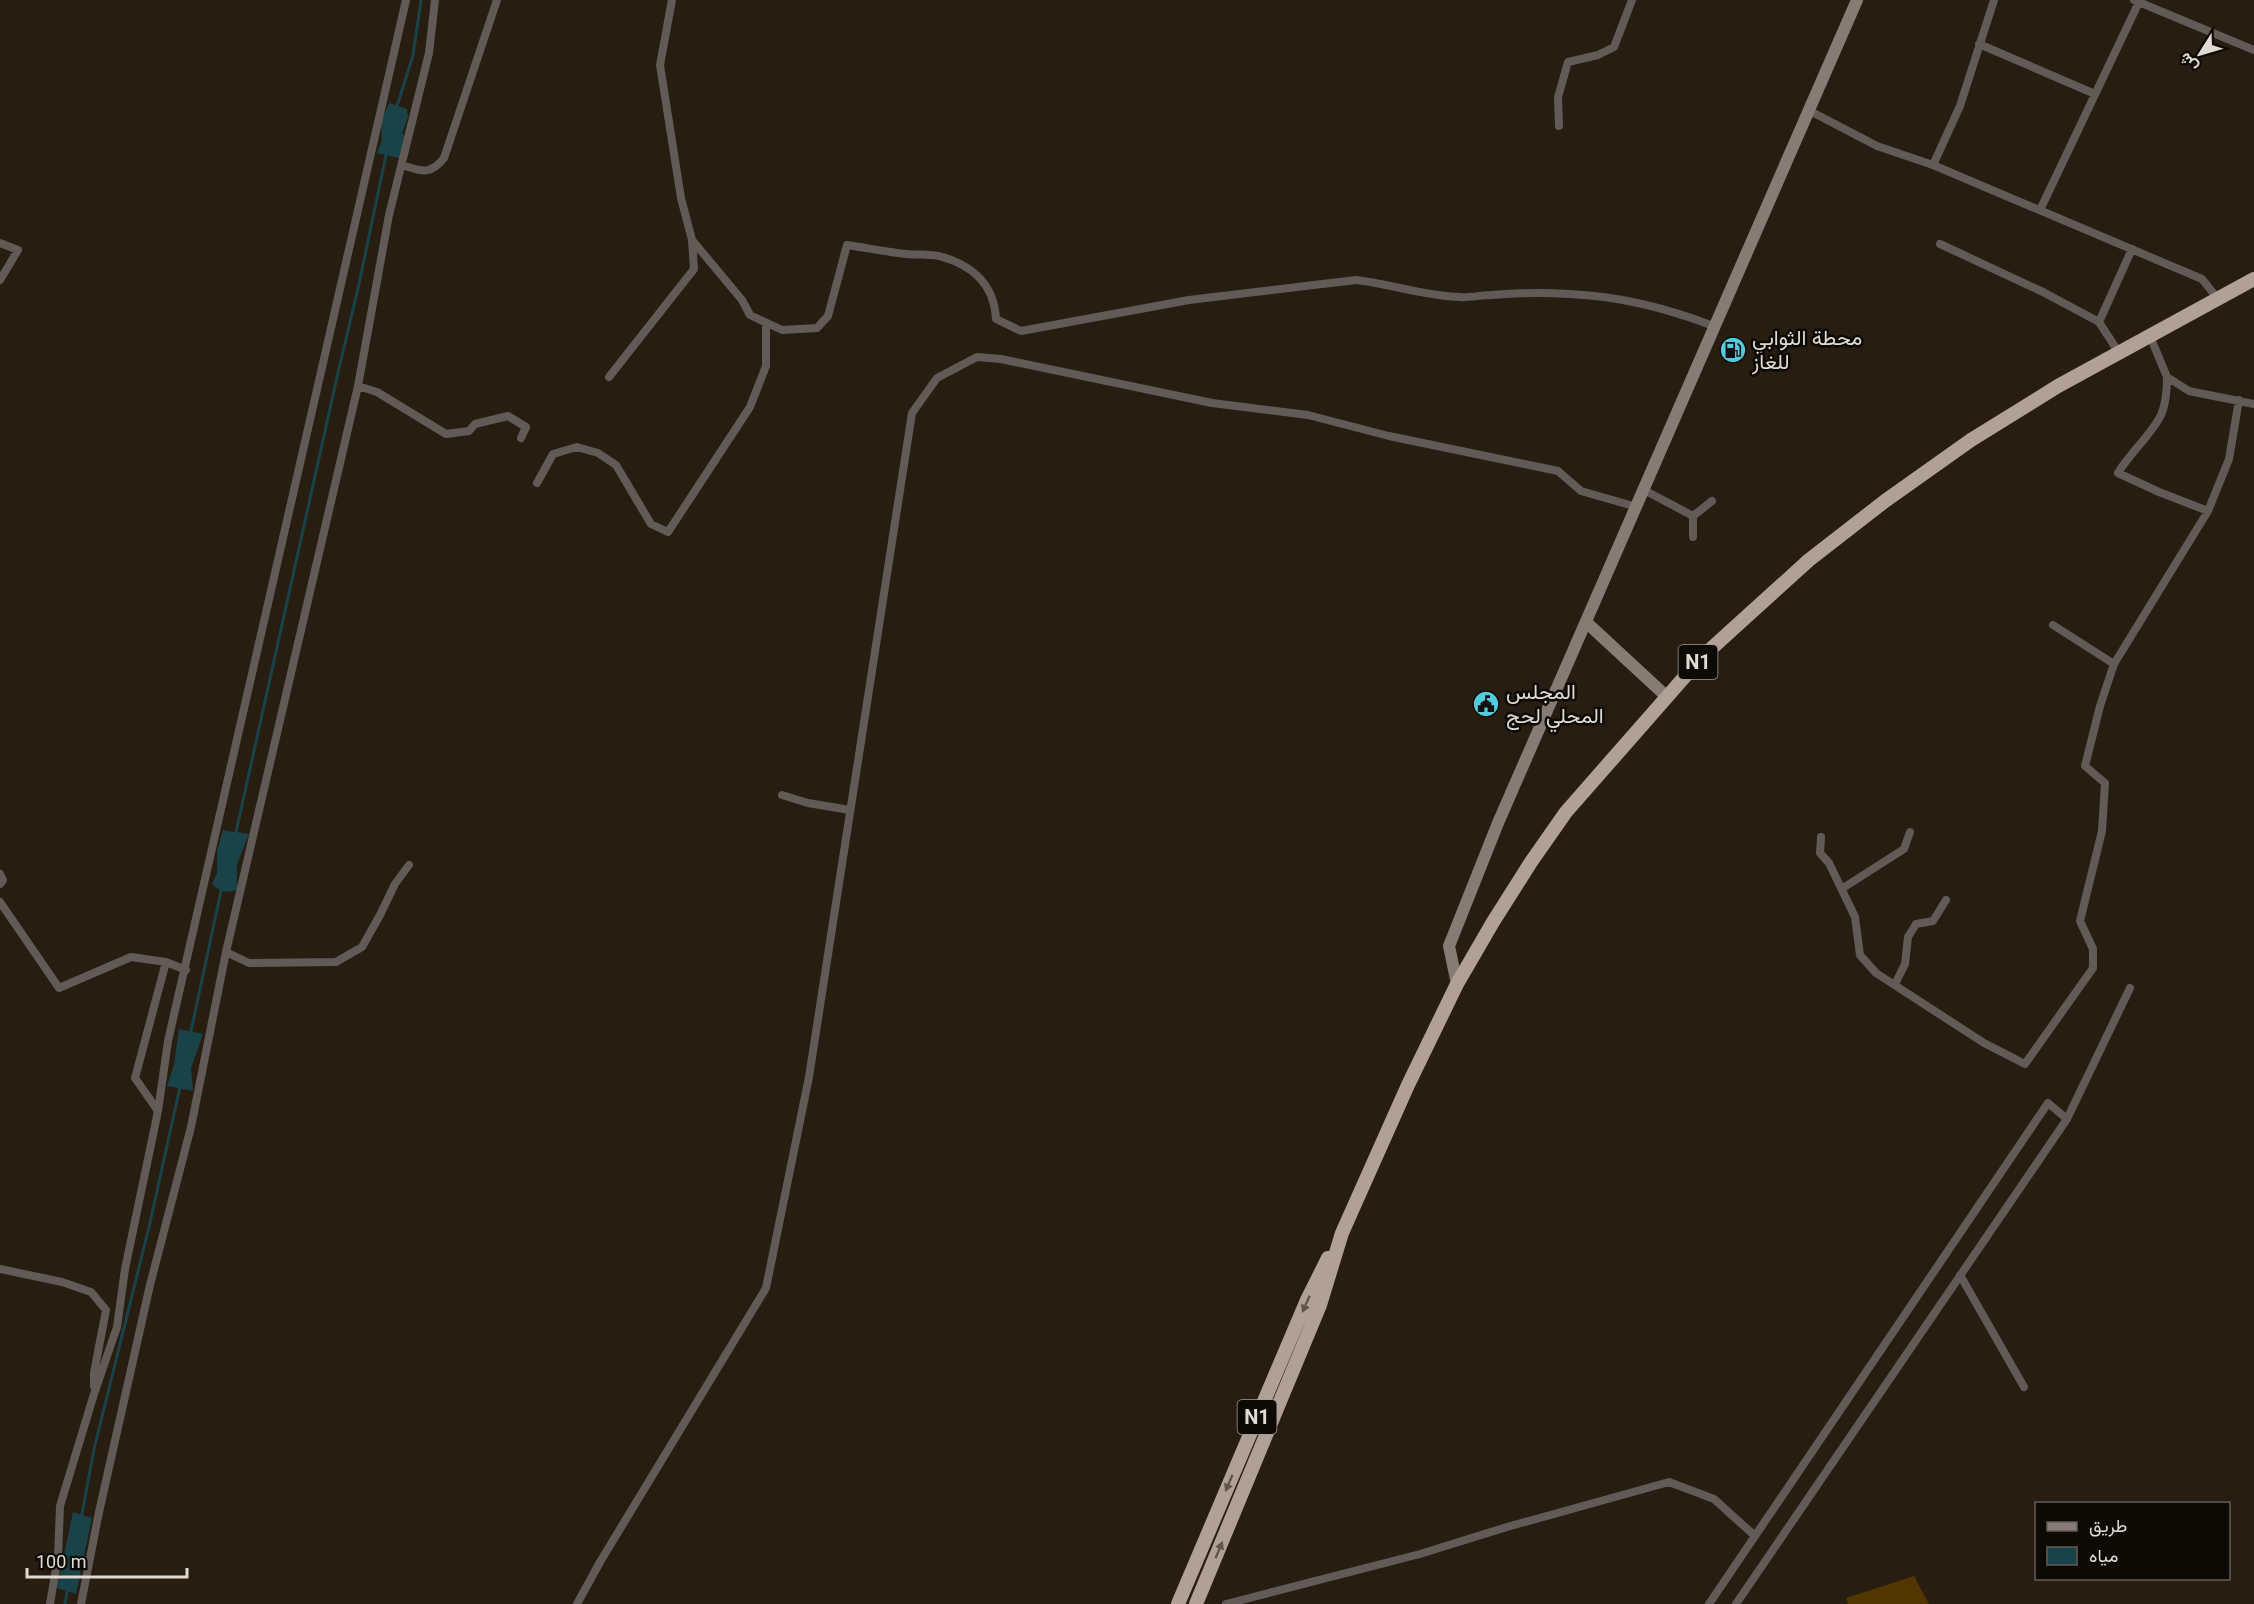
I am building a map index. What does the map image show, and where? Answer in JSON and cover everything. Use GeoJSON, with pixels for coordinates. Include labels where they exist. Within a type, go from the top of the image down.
{"type":"FeatureCollection","features":[{"type":"Feature","properties":{"kind":"highway","name":"N1"},"geometry":{"type":"LineString","coordinates":[[1178,1604],[1307,1300],[1342,1233],[1398,1106],[1457,984],[1518,882],[1566,812],[1702,657],[1809,560],[1886,501],[1981,434],[2058,386],[2254,279]]}},
{"type":"Feature","properties":{"kind":"highway","name":"N1"},"geometry":{"type":"LineString","coordinates":[[1196,1604],[1320,1305],[1342,1233]]}},
{"type":"Feature","properties":{"kind":"main road"},"geometry":{"type":"LineString","coordinates":[[1457,984],[1449,946],[1498,822],[1857,0]]}},
{"type":"Feature","properties":{"kind":"main road"},"geometry":{"type":"LineString","coordinates":[[1586,622],[1666,696]]}},
{"type":"Feature","properties":{"kind":"street"},"geometry":{"type":"LineString","coordinates":[[50,1604],[58,1557],[60,1506],[117,1327],[119,1306],[158,1111],[168,1041],[406,0]]}},
{"type":"Feature","properties":{"kind":"street"},"geometry":{"type":"LineString","coordinates":[[81,1604],[99,1512],[150,1286],[191,1127],[226,952],[357,386],[389,215],[429,53],[435,0]]}},
{"type":"Feature","properties":{"kind":"street"},"geometry":{"type":"LineString","coordinates":[[402,165],[424,171],[437,167],[444,158],[497,0]]}},
{"type":"Feature","properties":{"kind":"street"},"geometry":{"type":"LineString","coordinates":[[609,377],[694,269],[692,240],[681,198],[660,65],[672,0]]}},
{"type":"Feature","properties":{"kind":"street"},"geometry":{"type":"LineString","coordinates":[[1559,126],[1558,97],[1568,62],[1598,55],[1614,47],[1632,0]]}},
{"type":"Feature","properties":{"kind":"street"},"geometry":{"type":"LineString","coordinates":[[1933,165],[1960,106],[1994,0]]}},
{"type":"Feature","properties":{"kind":"street"},"geometry":{"type":"LineString","coordinates":[[2040,210],[2136,1],[2254,50]]}},
{"type":"Feature","properties":{"kind":"street"},"geometry":{"type":"LineString","coordinates":[[1978,44],[2095,94]]}},
{"type":"Feature","properties":{"kind":"street"},"geometry":{"type":"LineString","coordinates":[[1810,111],[1877,146],[1933,165],[2202,279],[2218,299]]}},
{"type":"Feature","properties":{"kind":"street"},"geometry":{"type":"LineString","coordinates":[[692,240],[738,294],[750,315],[782,330],[817,328],[828,316],[847,245],[905,254],[937,256],[965,267],[984,281],[995,305],[996,319],[1021,331],[1189,300],[1356,280],[1424,294],[1461,297],[1568,294],[1608,297],[1716,327]]}},
{"type":"Feature","properties":{"kind":"street"},"geometry":{"type":"LineString","coordinates":[[0,243],[18,250],[0,280]]}},
{"type":"Feature","properties":{"kind":"street"},"geometry":{"type":"LineString","coordinates":[[1940,244],[2043,292],[2099,322],[2119,353]]}},
{"type":"Feature","properties":{"kind":"street"},"geometry":{"type":"LineString","coordinates":[[2099,322],[2132,249]]}},
{"type":"Feature","properties":{"kind":"street"},"geometry":{"type":"LineString","coordinates":[[537,483],[553,454],[577,447],[598,453],[616,465],[651,524],[668,532],[750,407],[766,366],[766,323]]}},
{"type":"Feature","properties":{"kind":"street"},"geometry":{"type":"LineString","coordinates":[[2150,336],[2167,377],[2167,392],[2161,414],[2128,456],[2118,473],[2208,511]]}},
{"type":"Feature","properties":{"kind":"street"},"geometry":{"type":"LineString","coordinates":[[578,1604],[600,1562],[766,1288],[809,1077],[912,413],[937,378],[977,357],[1001,359],[1212,403],[1308,415],[1389,436],[1558,471],[1581,491],[1637,507]]}},
{"type":"Feature","properties":{"kind":"street"},"geometry":{"type":"LineString","coordinates":[[2167,377],[2189,391],[2254,404]]}},
{"type":"Feature","properties":{"kind":"street"},"geometry":{"type":"LineString","coordinates":[[357,386],[376,392],[446,434],[469,431],[475,423],[508,416],[526,426],[521,438]]}},
{"type":"Feature","properties":{"kind":"street"},"geometry":{"type":"LineString","coordinates":[[1821,837],[1820,854],[1829,863],[1843,888],[1855,917],[1860,955],[1876,973],[1984,1043],[2025,1064],[2093,968],[2093,949],[2080,921],[2102,831],[2105,783],[2085,766],[2100,706],[2114,664],[2208,511],[2229,459],[2239,400]]}},
{"type":"Feature","properties":{"kind":"street"},"geometry":{"type":"LineString","coordinates":[[1644,490],[1693,516]]}},
{"type":"Feature","properties":{"kind":"street"},"geometry":{"type":"LineString","coordinates":[[1693,516],[1712,501]]}},
{"type":"Feature","properties":{"kind":"street"},"geometry":{"type":"LineString","coordinates":[[1693,516],[1693,537]]}},
{"type":"Feature","properties":{"kind":"street"},"geometry":{"type":"LineString","coordinates":[[2053,625],[2114,664]]}},
{"type":"Feature","properties":{"kind":"street"},"geometry":{"type":"LineString","coordinates":[[782,795],[808,803],[850,810]]}},
{"type":"Feature","properties":{"kind":"street"},"geometry":{"type":"LineString","coordinates":[[1843,888],[1904,849],[1910,832]]}},
{"type":"Feature","properties":{"kind":"street"},"geometry":{"type":"LineString","coordinates":[[226,952],[249,963],[336,962],[362,947],[395,884],[409,865]]}},
{"type":"Feature","properties":{"kind":"street"},"geometry":{"type":"LineString","coordinates":[[0,874],[3,880],[0,884]]}},
{"type":"Feature","properties":{"kind":"street"},"geometry":{"type":"LineString","coordinates":[[1895,984],[1905,964],[1908,937],[1916,924],[1933,921],[1946,900]]}},
{"type":"Feature","properties":{"kind":"street"},"geometry":{"type":"LineString","coordinates":[[0,902],[59,988],[131,957],[166,962],[186,970]]}},
{"type":"Feature","properties":{"kind":"street"},"geometry":{"type":"LineString","coordinates":[[158,1111],[135,1078],[166,962]]}},
{"type":"Feature","properties":{"kind":"street"},"geometry":{"type":"LineString","coordinates":[[1736,1604],[2067,1119],[2130,988]]}},
{"type":"Feature","properties":{"kind":"street"},"geometry":{"type":"LineString","coordinates":[[1709,1604],[2048,1103],[2067,1119]]}},
{"type":"Feature","properties":{"kind":"street"},"geometry":{"type":"LineString","coordinates":[[0,1269],[62,1282],[91,1292],[106,1310]]}},
{"type":"Feature","properties":{"kind":"street"},"geometry":{"type":"LineString","coordinates":[[1960,1275],[2024,1387]]}},
{"type":"Feature","properties":{"kind":"street"},"geometry":{"type":"LineString","coordinates":[[106,1310],[119,1306]]}},
{"type":"Feature","properties":{"kind":"street"},"geometry":{"type":"LineString","coordinates":[[94,1394],[94,1373],[106,1310]]}},
{"type":"Feature","properties":{"kind":"street"},"geometry":{"type":"LineString","coordinates":[[1226,1604],[1420,1554],[1669,1482],[1714,1499],[1755,1536]]}},
{"type":"Feature","properties":{"kind":"shaded area"},"geometry":{"type":"Polygon","coordinates":[[[1914,1576],[1929,1604],[1848,1604],[1846,1598],[1914,1576]]]}},
{"type":"Feature","properties":{"kind":"water"},"geometry":{"type":"Polygon","coordinates":[[[389,103],[407,109],[408,117],[402,133],[406,137],[399,158],[377,153],[382,140],[381,122],[389,103]]]}},
{"type":"Feature","properties":{"kind":"water"},"geometry":{"type":"Polygon","coordinates":[[[223,830],[249,834],[237,864],[237,890],[223,891],[212,884],[217,873],[217,851],[223,830]]]}},
{"type":"Feature","properties":{"kind":"water"},"geometry":{"type":"Polygon","coordinates":[[[179,1029],[203,1034],[191,1068],[193,1091],[167,1086],[174,1065],[179,1029]]]}},
{"type":"Feature","properties":{"kind":"water"},"geometry":{"type":"Polygon","coordinates":[[[73,1512],[92,1518],[76,1594],[57,1588],[73,1512]]]}},
{"type":"Feature","properties":{"kind":"waterway"},"geometry":{"type":"LineString","coordinates":[[397,106],[413,55],[421,0]]}},
{"type":"Feature","properties":{"kind":"waterway"},"geometry":{"type":"LineString","coordinates":[[236,832],[386,155]]}},
{"type":"Feature","properties":{"kind":"waterway"},"geometry":{"type":"LineString","coordinates":[[191,1031],[221,891]]}},
{"type":"Feature","properties":{"kind":"waterway"},"geometry":{"type":"LineString","coordinates":[[82,1514],[94,1449],[149,1227],[180,1087]]}},
{"type":"Feature","properties":{"kind":"waterway"},"geometry":{"type":"LineString","coordinates":[[65,1604],[67,1592]]}},
{"type":"Feature","properties":{"kind":"place","name":"محطة الثوابي للغاز"},"geometry":{"type":"Point","coordinates":[1733,350]}},
{"type":"Feature","properties":{"kind":"place","name":"المجلس المحلي لحج"},"geometry":{"type":"Point","coordinates":[1486,704]}}]}
